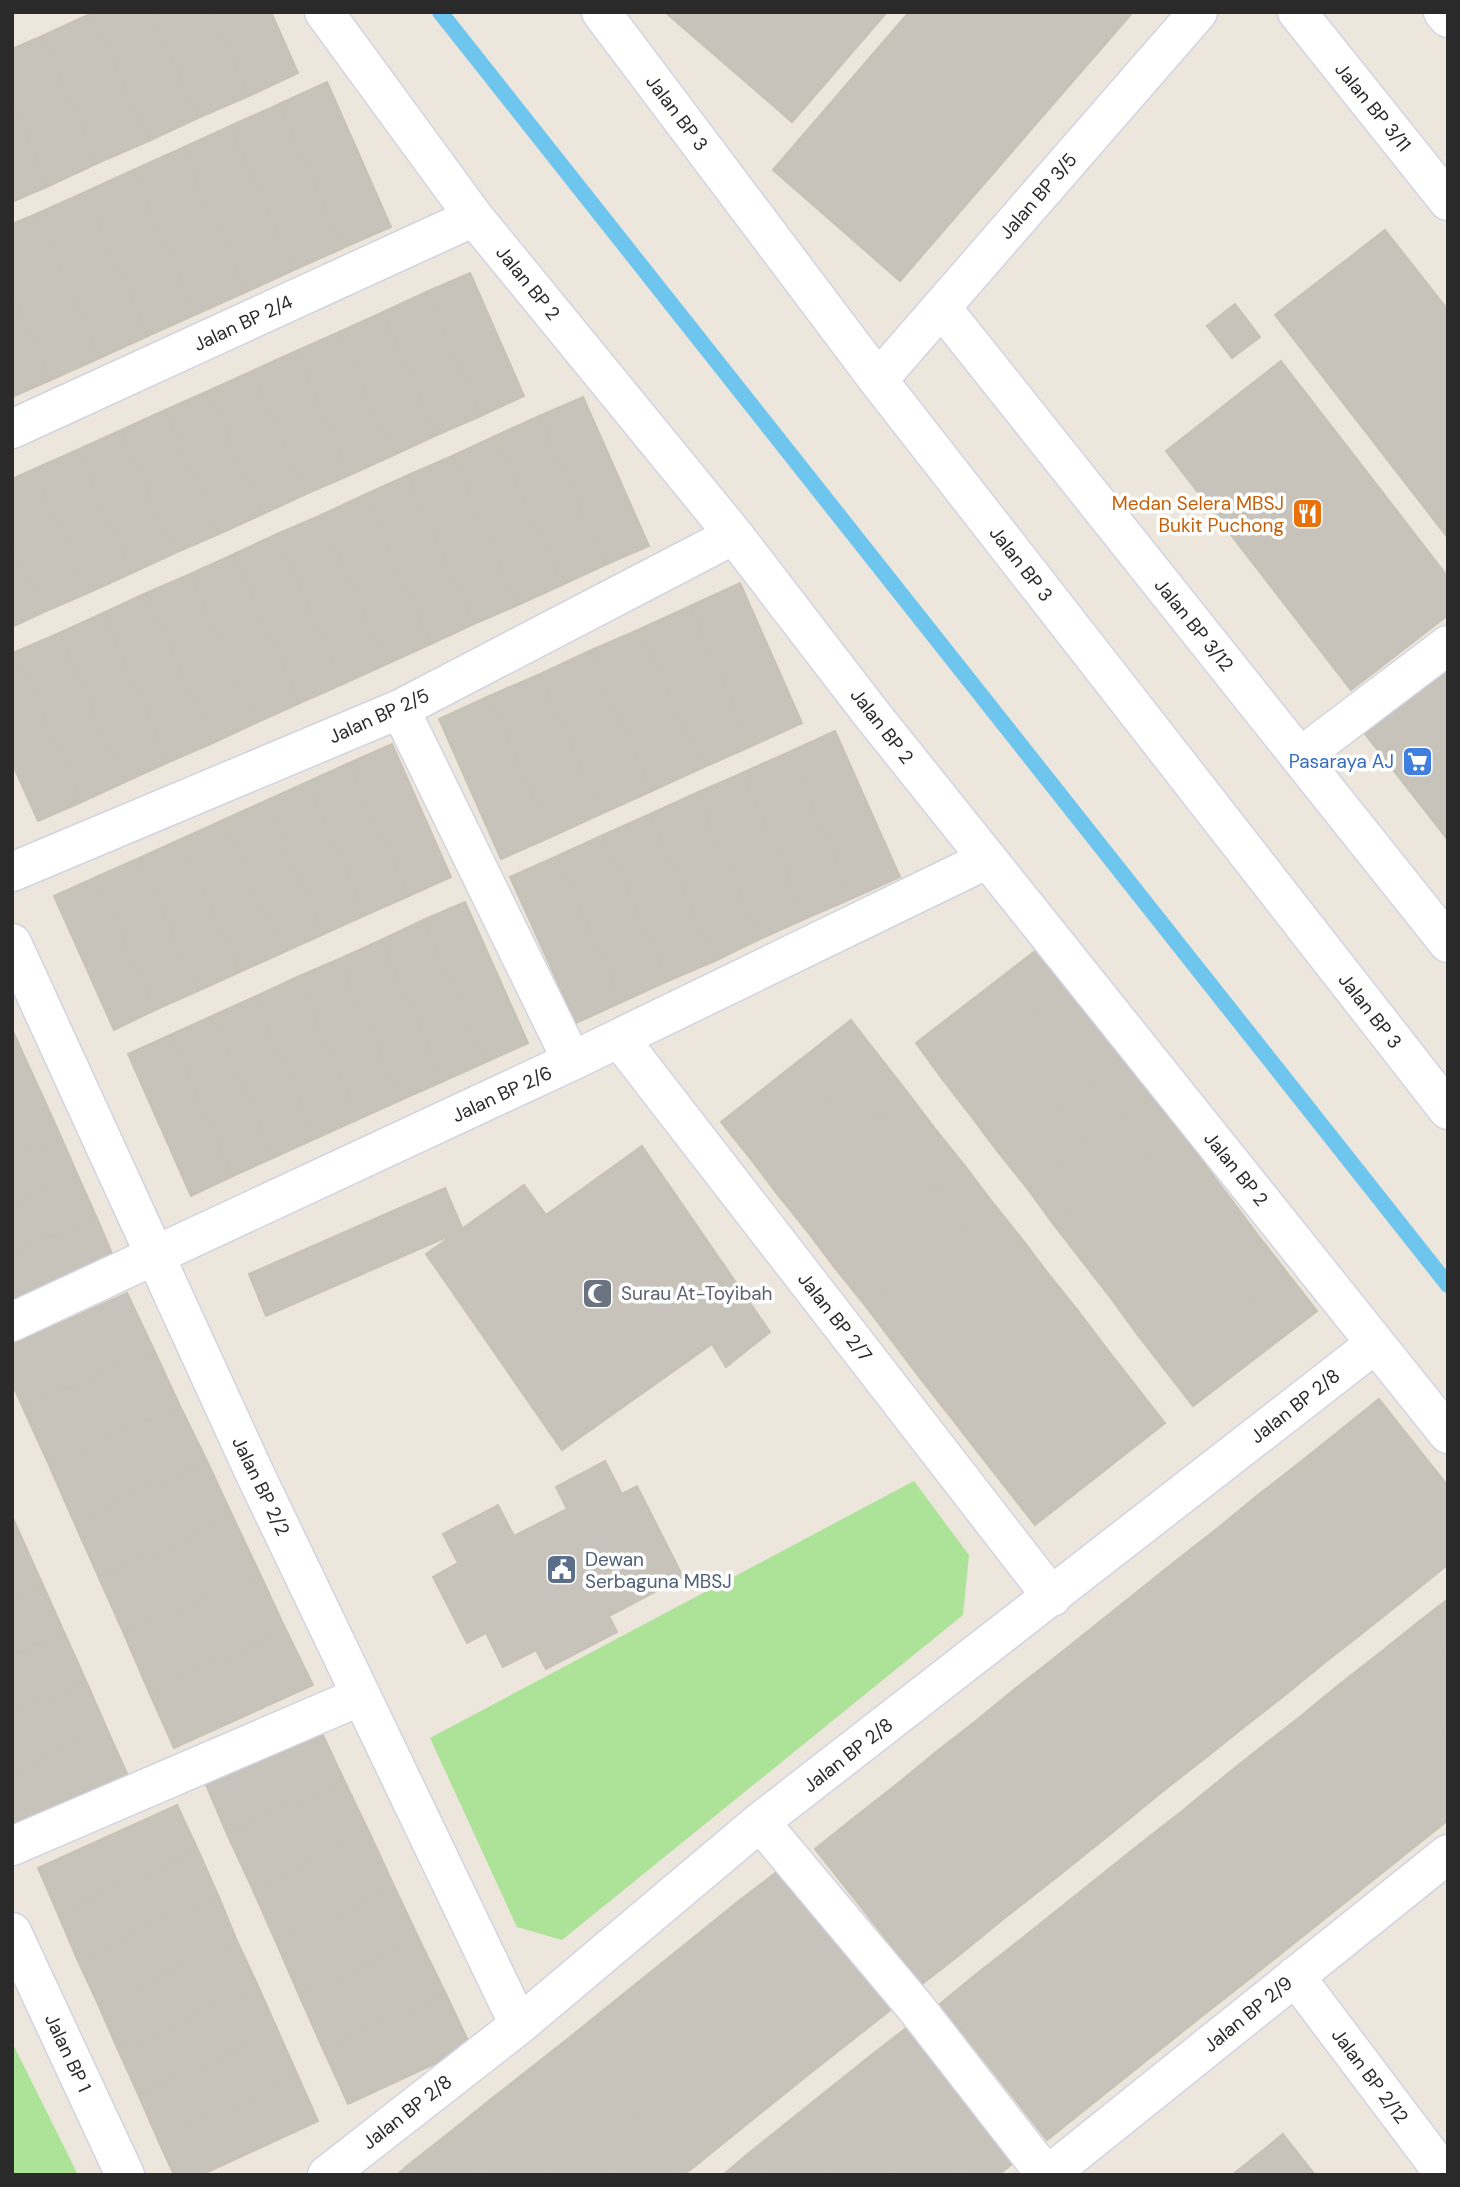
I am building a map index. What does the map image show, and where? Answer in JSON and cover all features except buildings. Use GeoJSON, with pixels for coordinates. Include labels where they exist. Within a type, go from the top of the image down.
{"type":"FeatureCollection","features":[{"type":"Feature","properties":{"kind":"street","name":"Jalan BP 2"},"geometry":{"type":"LineString","coordinates":[[324,12],[474,217],[734,535],[870,712],[1448,1434]]}},
{"type":"Feature","properties":{"kind":"street","name":"Jalan BP 3"},"geometry":{"type":"LineString","coordinates":[[601,12],[878,380],[1448,1110]]}},
{"type":"Feature","properties":{"kind":"street","name":"Jalan BP 3/5"},"geometry":{"type":"LineString","coordinates":[[878,380],[1198,12]]}},
{"type":"Feature","properties":{"kind":"street","name":"Jalan BP 3/11"},"geometry":{"type":"LineString","coordinates":[[1297,12],[1448,201]]}},
{"type":"Feature","properties":{"kind":"street"},"geometry":{"type":"LineString","coordinates":[[1443,12],[1448,18]]}},
{"type":"Feature","properties":{"kind":"street","name":"Jalan BP 2/4"},"geometry":{"type":"LineString","coordinates":[[12,429],[474,217]]}},
{"type":"Feature","properties":{"kind":"street","name":"Jalan BP 3/12"},"geometry":{"type":"LineString","coordinates":[[941,307],[1448,943]]}},
{"type":"Feature","properties":{"kind":"street","name":"Jalan BP 2/5"},"geometry":{"type":"LineString","coordinates":[[12,872],[400,709],[734,535]]}},
{"type":"Feature","properties":{"kind":"street"},"geometry":{"type":"LineString","coordinates":[[1300,757],[1448,645]]}},
{"type":"Feature","properties":{"kind":"street"},"geometry":{"type":"LineString","coordinates":[[400,709],[572,1061]]}},
{"type":"Feature","properties":{"kind":"street","name":"Jalan BP 2/6"},"geometry":{"type":"LineString","coordinates":[[12,1322],[572,1061],[988,859]]}},
{"type":"Feature","properties":{"kind":"street","name":"Jalan BP 2/2"},"geometry":{"type":"LineString","coordinates":[[12,943],[153,1255],[519,2025]]}},
{"type":"Feature","properties":{"kind":"street","name":"Jalan BP 2/7"},"geometry":{"type":"LineString","coordinates":[[619,1038],[1052,1597]]}},
{"type":"Feature","properties":{"kind":"street","name":"Jalan BP 2/8"},"geometry":{"type":"LineString","coordinates":[[327,2175],[519,2025],[760,1822],[1375,1344]]}},
{"type":"Feature","properties":{"kind":"street"},"geometry":{"type":"LineString","coordinates":[[12,1846],[361,1696]]}},
{"type":"Feature","properties":{"kind":"street"},"geometry":{"type":"LineString","coordinates":[[760,1822],[916,2008],[1047,2175]]}},
{"type":"Feature","properties":{"kind":"street","name":"Jalan BP 2/9"},"geometry":{"type":"LineString","coordinates":[[1047,2175],[1448,1854]]}},
{"type":"Feature","properties":{"kind":"street","name":"Jalan BP 1"},"geometry":{"type":"LineString","coordinates":[[12,1932],[125,2175]]}},
{"type":"Feature","properties":{"kind":"street","name":"Jalan BP 2/12"},"geometry":{"type":"LineString","coordinates":[[1295,1976],[1445,2175]]}},
{"type":"Feature","properties":{"kind":"green space"},"geometry":{"type":"Polygon","coordinates":[[[914,1481],[969,1555],[963,1615],[562,1940],[517,1927],[430,1738],[914,1481]]]}},
{"type":"Feature","properties":{"kind":"green space"},"geometry":{"type":"Polygon","coordinates":[[[12,2042],[78,2175],[12,2175],[12,2042]]]}},
{"type":"Feature","properties":{"kind":"waterway"},"geometry":{"type":"LineString","coordinates":[[440,12],[1448,1285]]}},
{"type":"Feature","properties":{"kind":"place","name":"Medan Selera MBSJ Bukit Puchong"},"geometry":{"type":"Point","coordinates":[1307,514]}},
{"type":"Feature","properties":{"kind":"place","name":"Pasaraya AJ"},"geometry":{"type":"Point","coordinates":[1417,761]}},
{"type":"Feature","properties":{"kind":"place","name":"Surau At-Toyibah"},"geometry":{"type":"Point","coordinates":[598,1293]}},
{"type":"Feature","properties":{"kind":"place","name":"Dewan Serbaguna MBSJ"},"geometry":{"type":"Point","coordinates":[562,1570]}}]}
